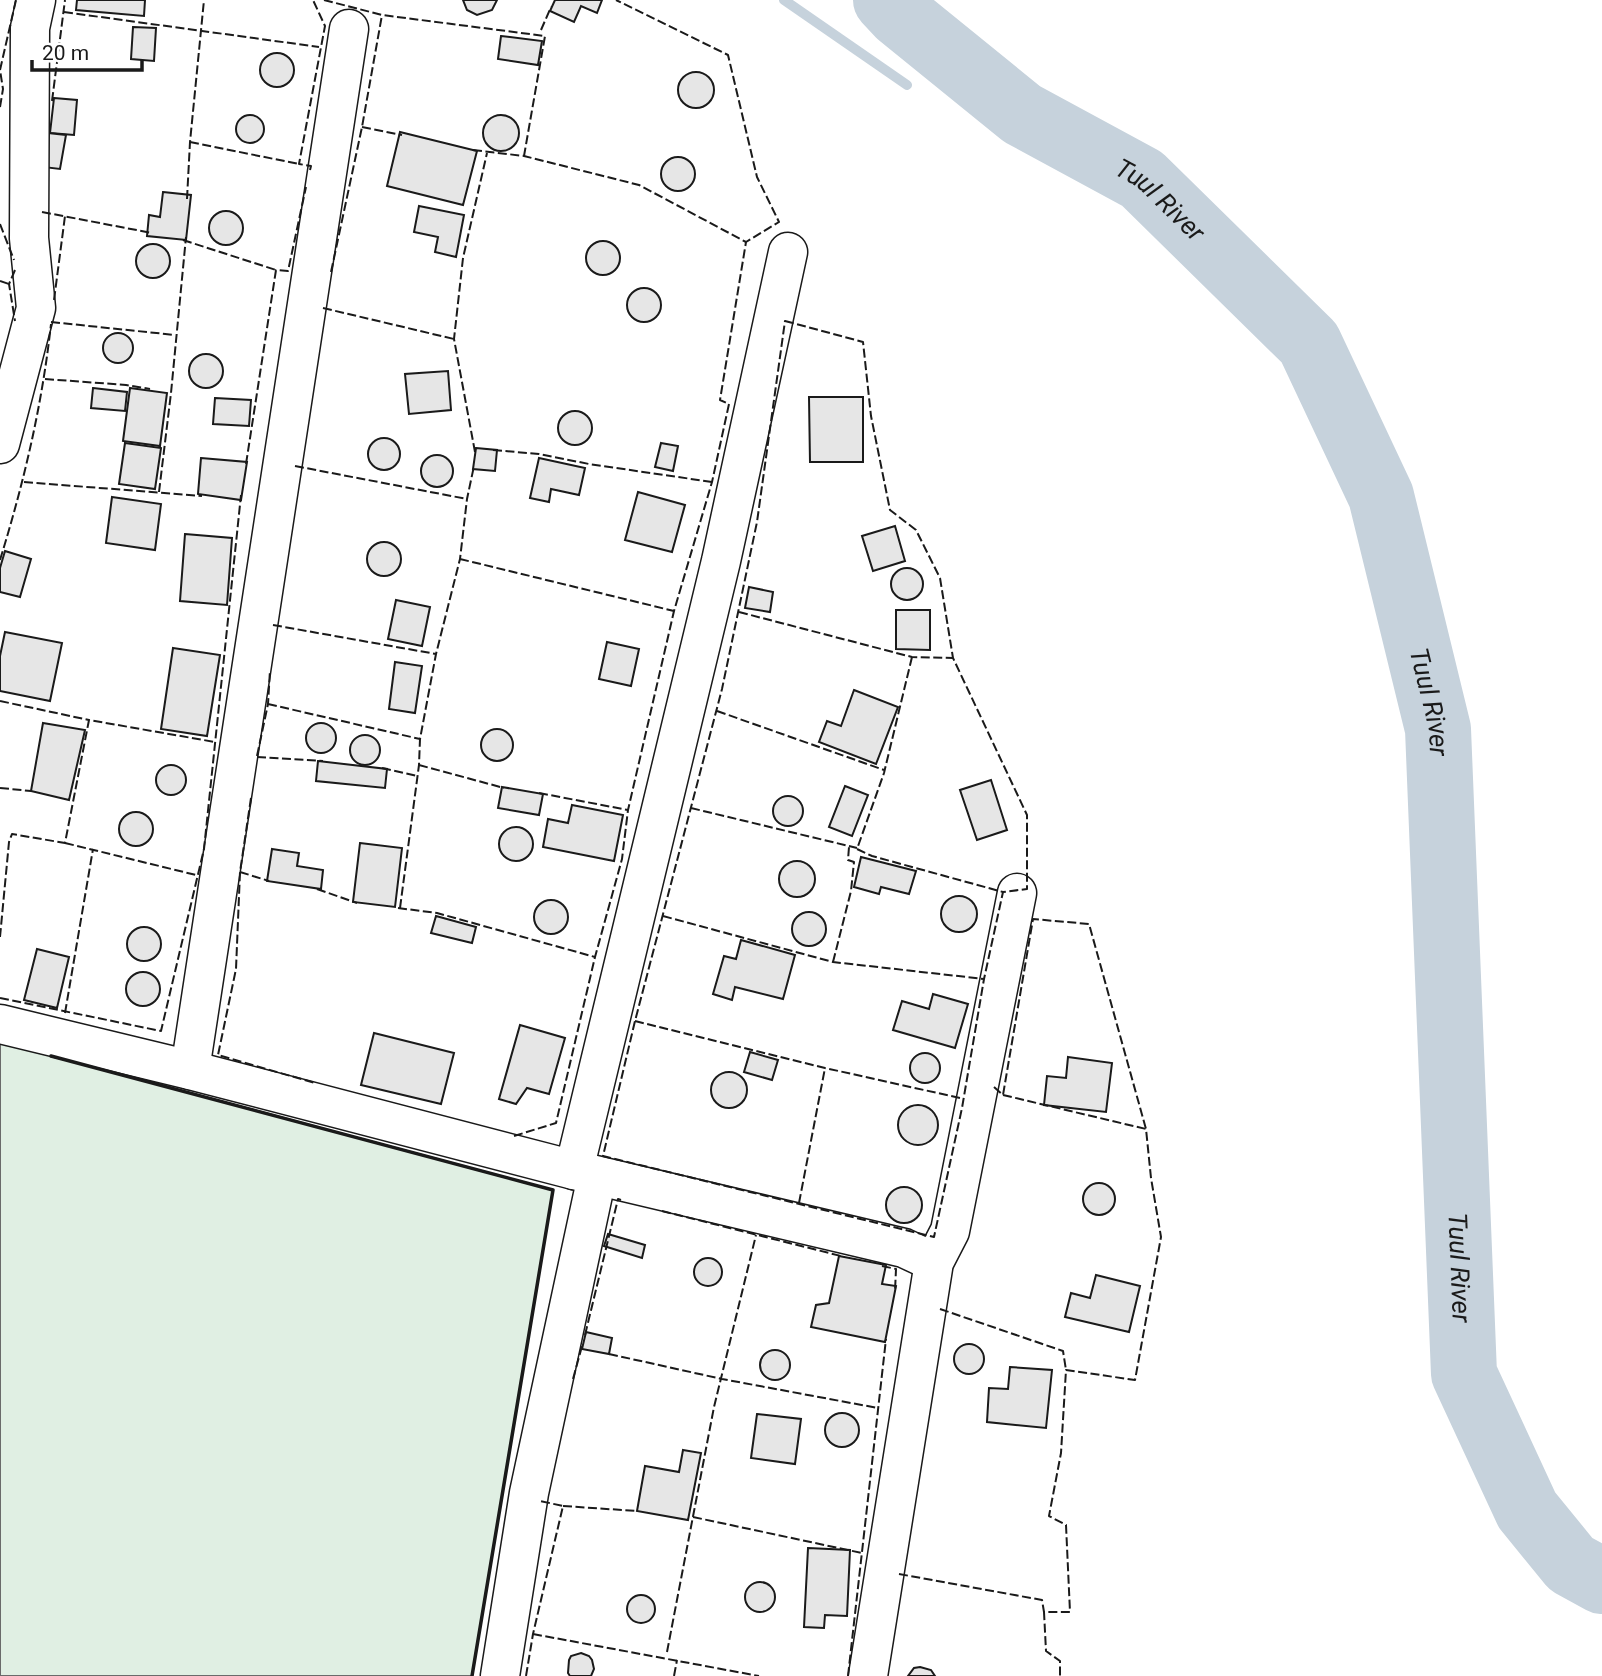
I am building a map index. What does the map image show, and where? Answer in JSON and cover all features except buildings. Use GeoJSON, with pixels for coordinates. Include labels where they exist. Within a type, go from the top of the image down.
{"type":"FeatureCollection","features":[{"type":"Feature","properties":{"kind":"street"},"geometry":{"type":"LineString","coordinates":[[0,444],[36,308],[29,238],[30,28],[36,0]]}},
{"type":"Feature","properties":{"kind":"street"},"geometry":{"type":"LineString","coordinates":[[190,1070],[349,29]]}},
{"type":"Feature","properties":{"kind":"street"},"geometry":{"type":"LineString","coordinates":[[500,1676],[529,1493],[586,1173],[788,252]]}},
{"type":"Feature","properties":{"kind":"street"},"geometry":{"type":"LineString","coordinates":[[867,1676],[934,1262],[950,1231],[1017,892]]}},
{"type":"Feature","properties":{"kind":"street"},"geometry":{"type":"LineString","coordinates":[[0,1024],[190,1070],[586,1173],[904,1248],[934,1262]]}},
{"type":"Feature","properties":{"kind":"green space"},"geometry":{"type":"Polygon","coordinates":[[[0,1042],[553,1190],[472,1676],[0,1676],[0,1042]]]}},
{"type":"Feature","properties":{"kind":"waterway"},"geometry":{"type":"LineString","coordinates":[[784,0],[907,85]]}},
{"type":"Feature","properties":{"kind":"waterway","name":"Tuul River"},"geometry":{"type":"LineString","coordinates":[[886,0],[900,15],[1022,114],[1142,179],[1309,343],[1381,496],[1438,729],[1464,1374],[1527,1510],[1571,1564],[1602,1581]]}},
{"type":"Feature","properties":{"kind":"fence"},"geometry":{"type":"LineString","coordinates":[[0,107],[3,89],[0,70],[16,0]]}},
{"type":"Feature","properties":{"kind":"fence"},"geometry":{"type":"LineString","coordinates":[[52,101],[65,0]]}},
{"type":"Feature","properties":{"kind":"fence"},"geometry":{"type":"LineString","coordinates":[[187,199],[204,0]]}},
{"type":"Feature","properties":{"kind":"fence"},"geometry":{"type":"LineString","coordinates":[[310,170],[311,166],[299,164],[325,26],[313,0]]}},
{"type":"Feature","properties":{"kind":"fence"},"geometry":{"type":"LineString","coordinates":[[324,0],[382,15],[545,36],[524,156]]}},
{"type":"Feature","properties":{"kind":"fence"},"geometry":{"type":"LineString","coordinates":[[514,1136],[556,1123],[595,957],[622,859],[628,810],[674,611],[712,482],[729,404],[720,400],[746,242],[779,222],[757,177],[728,55],[616,0]]}},
{"type":"Feature","properties":{"kind":"fence"},"geometry":{"type":"LineString","coordinates":[[541,30],[551,7]]}},
{"type":"Feature","properties":{"kind":"fence"},"geometry":{"type":"LineString","coordinates":[[64,12],[319,47]]}},
{"type":"Feature","properties":{"kind":"fence"},"geometry":{"type":"LineString","coordinates":[[331,272],[362,127],[382,15]]}},
{"type":"Feature","properties":{"kind":"fence"},"geometry":{"type":"LineString","coordinates":[[362,127],[402,135]]}},
{"type":"Feature","properties":{"kind":"fence"},"geometry":{"type":"LineString","coordinates":[[190,142],[299,164]]}},
{"type":"Feature","properties":{"kind":"fence"},"geometry":{"type":"LineString","coordinates":[[473,150],[524,156],[639,185],[746,242]]}},
{"type":"Feature","properties":{"kind":"fence"},"geometry":{"type":"LineString","coordinates":[[475,452],[454,339],[463,258],[487,153]]}},
{"type":"Feature","properties":{"kind":"fence"},"geometry":{"type":"LineString","coordinates":[[246,464],[276,270],[288,271],[306,187]]}},
{"type":"Feature","properties":{"kind":"fence"},"geometry":{"type":"LineString","coordinates":[[42,212],[152,233]]}},
{"type":"Feature","properties":{"kind":"fence"},"geometry":{"type":"LineString","coordinates":[[54,300],[65,216]]}},
{"type":"Feature","properties":{"kind":"fence"},"geometry":{"type":"LineString","coordinates":[[0,224],[14,260]]}},
{"type":"Feature","properties":{"kind":"fence"},"geometry":{"type":"LineString","coordinates":[[159,492],[186,237]]}},
{"type":"Feature","properties":{"kind":"fence"},"geometry":{"type":"LineString","coordinates":[[183,240],[276,270]]}},
{"type":"Feature","properties":{"kind":"fence"},"geometry":{"type":"LineString","coordinates":[[15,270],[9,284],[15,321]]}},
{"type":"Feature","properties":{"kind":"fence"},"geometry":{"type":"LineString","coordinates":[[0,281],[9,284]]}},
{"type":"Feature","properties":{"kind":"fence"},"geometry":{"type":"LineString","coordinates":[[323,308],[454,339]]}},
{"type":"Feature","properties":{"kind":"fence"},"geometry":{"type":"LineString","coordinates":[[785,321],[863,342],[871,416],[890,510],[916,530],[940,578],[953,658],[1027,815],[1027,889],[1003,892],[984,979],[962,1108],[934,1237],[603,1156],[635,1021],[722,689],[757,522],[785,321]]}},
{"type":"Feature","properties":{"kind":"fence"},"geometry":{"type":"LineString","coordinates":[[51,322],[175,335]]}},
{"type":"Feature","properties":{"kind":"fence"},"geometry":{"type":"LineString","coordinates":[[0,560],[31,444],[51,324]]}},
{"type":"Feature","properties":{"kind":"fence"},"geometry":{"type":"LineString","coordinates":[[45,379],[150,389]]}},
{"type":"Feature","properties":{"kind":"fence"},"geometry":{"type":"LineString","coordinates":[[493,450],[539,454],[712,482]]}},
{"type":"Feature","properties":{"kind":"fence"},"geometry":{"type":"LineString","coordinates":[[295,466],[467,499]]}},
{"type":"Feature","properties":{"kind":"fence"},"geometry":{"type":"LineString","coordinates":[[400,908],[420,739],[436,654],[460,559],[474,466]]}},
{"type":"Feature","properties":{"kind":"fence"},"geometry":{"type":"LineString","coordinates":[[24,482],[202,496]]}},
{"type":"Feature","properties":{"kind":"fence"},"geometry":{"type":"LineString","coordinates":[[0,998],[161,1031],[204,849],[241,495]]}},
{"type":"Feature","properties":{"kind":"fence"},"geometry":{"type":"LineString","coordinates":[[460,559],[674,611]]}},
{"type":"Feature","properties":{"kind":"fence"},"geometry":{"type":"LineString","coordinates":[[739,612],[912,657],[953,658]]}},
{"type":"Feature","properties":{"kind":"fence"},"geometry":{"type":"LineString","coordinates":[[273,625],[436,654]]}},
{"type":"Feature","properties":{"kind":"fence"},"geometry":{"type":"LineString","coordinates":[[912,657],[884,773],[857,849],[872,856],[1003,892]]}},
{"type":"Feature","properties":{"kind":"fence"},"geometry":{"type":"LineString","coordinates":[[257,756],[268,704],[270,670]]}},
{"type":"Feature","properties":{"kind":"fence"},"geometry":{"type":"LineString","coordinates":[[0,701],[89,720]]}},
{"type":"Feature","properties":{"kind":"fence"},"geometry":{"type":"LineString","coordinates":[[268,704],[420,739]]}},
{"type":"Feature","properties":{"kind":"fence"},"geometry":{"type":"LineString","coordinates":[[717,711],[884,770]]}},
{"type":"Feature","properties":{"kind":"fence"},"geometry":{"type":"LineString","coordinates":[[0,937],[12,834],[65,843],[89,720],[215,742]]}},
{"type":"Feature","properties":{"kind":"fence"},"geometry":{"type":"LineString","coordinates":[[257,757],[323,761]]}},
{"type":"Feature","properties":{"kind":"fence"},"geometry":{"type":"LineString","coordinates":[[419,765],[504,788]]}},
{"type":"Feature","properties":{"kind":"fence"},"geometry":{"type":"LineString","coordinates":[[382,768],[417,776]]}},
{"type":"Feature","properties":{"kind":"fence"},"geometry":{"type":"LineString","coordinates":[[0,788],[31,791]]}},
{"type":"Feature","properties":{"kind":"fence"},"geometry":{"type":"LineString","coordinates":[[539,793],[628,810]]}},
{"type":"Feature","properties":{"kind":"fence"},"geometry":{"type":"LineString","coordinates":[[251,798],[240,872],[236,969],[218,1055],[315,1083]]}},
{"type":"Feature","properties":{"kind":"fence"},"geometry":{"type":"LineString","coordinates":[[691,808],[857,848]]}},
{"type":"Feature","properties":{"kind":"fence"},"geometry":{"type":"LineString","coordinates":[[65,843],[196,875]]}},
{"type":"Feature","properties":{"kind":"fence"},"geometry":{"type":"LineString","coordinates":[[833,962],[851,891],[854,862],[848,860],[849,847]]}},
{"type":"Feature","properties":{"kind":"fence"},"geometry":{"type":"LineString","coordinates":[[65,1013],[93,849]]}},
{"type":"Feature","properties":{"kind":"fence"},"geometry":{"type":"LineString","coordinates":[[240,872],[269,881]]}},
{"type":"Feature","properties":{"kind":"fence"},"geometry":{"type":"LineString","coordinates":[[317,889],[357,903]]}},
{"type":"Feature","properties":{"kind":"fence"},"geometry":{"type":"LineString","coordinates":[[398,908],[437,913],[595,957]]}},
{"type":"Feature","properties":{"kind":"fence"},"geometry":{"type":"LineString","coordinates":[[663,916],[833,962],[984,979]]}},
{"type":"Feature","properties":{"kind":"fence"},"geometry":{"type":"LineString","coordinates":[[994,1087],[1003,1095],[1033,919],[1089,924],[1146,1129],[1161,1237],[1135,1380],[1066,1370],[1061,1453],[1049,1516],[1066,1525],[1070,1612],[1044,1612],[1046,1651],[1060,1661],[1060,1676]]}},
{"type":"Feature","properties":{"kind":"fence"},"geometry":{"type":"LineString","coordinates":[[635,1021],[960,1098]]}},
{"type":"Feature","properties":{"kind":"fence"},"geometry":{"type":"LineString","coordinates":[[799,1203],[825,1068]]}},
{"type":"Feature","properties":{"kind":"fence"},"geometry":{"type":"LineString","coordinates":[[1003,1095],[1146,1129]]}},
{"type":"Feature","properties":{"kind":"fence"},"geometry":{"type":"LineString","coordinates":[[585,1335],[618,1199],[621,1200]]}},
{"type":"Feature","properties":{"kind":"fence"},"geometry":{"type":"LineString","coordinates":[[662,1211],[841,1256]]}},
{"type":"Feature","properties":{"kind":"fence"},"geometry":{"type":"LineString","coordinates":[[667,1652],[714,1407],[756,1235]]}},
{"type":"Feature","properties":{"kind":"fence"},"geometry":{"type":"LineString","coordinates":[[882,1266],[896,1269],[895,1291]]}},
{"type":"Feature","properties":{"kind":"fence"},"geometry":{"type":"LineString","coordinates":[[940,1309],[1063,1351],[1066,1370]]}},
{"type":"Feature","properties":{"kind":"fence"},"geometry":{"type":"LineString","coordinates":[[848,1676],[886,1339]]}},
{"type":"Feature","properties":{"kind":"fence"},"geometry":{"type":"LineString","coordinates":[[573,1379],[582,1346]]}},
{"type":"Feature","properties":{"kind":"fence"},"geometry":{"type":"LineString","coordinates":[[609,1354],[722,1379],[878,1408]]}},
{"type":"Feature","properties":{"kind":"fence"},"geometry":{"type":"LineString","coordinates":[[526,1676],[563,1506],[540,1501]]}},
{"type":"Feature","properties":{"kind":"fence"},"geometry":{"type":"LineString","coordinates":[[563,1506],[637,1511]]}},
{"type":"Feature","properties":{"kind":"fence"},"geometry":{"type":"LineString","coordinates":[[693,1517],[862,1553]]}},
{"type":"Feature","properties":{"kind":"fence"},"geometry":{"type":"LineString","coordinates":[[899,1574],[1042,1600],[1044,1612]]}},
{"type":"Feature","properties":{"kind":"fence"},"geometry":{"type":"LineString","coordinates":[[533,1634],[759,1676]]}},
{"type":"Feature","properties":{"kind":"fence"},"geometry":{"type":"LineString","coordinates":[[674,1676],[677,1660]]}},
{"type":"Feature","properties":{"kind":"wall"},"geometry":{"type":"LineString","coordinates":[[51,1056],[553,1190],[472,1676]]}}]}
